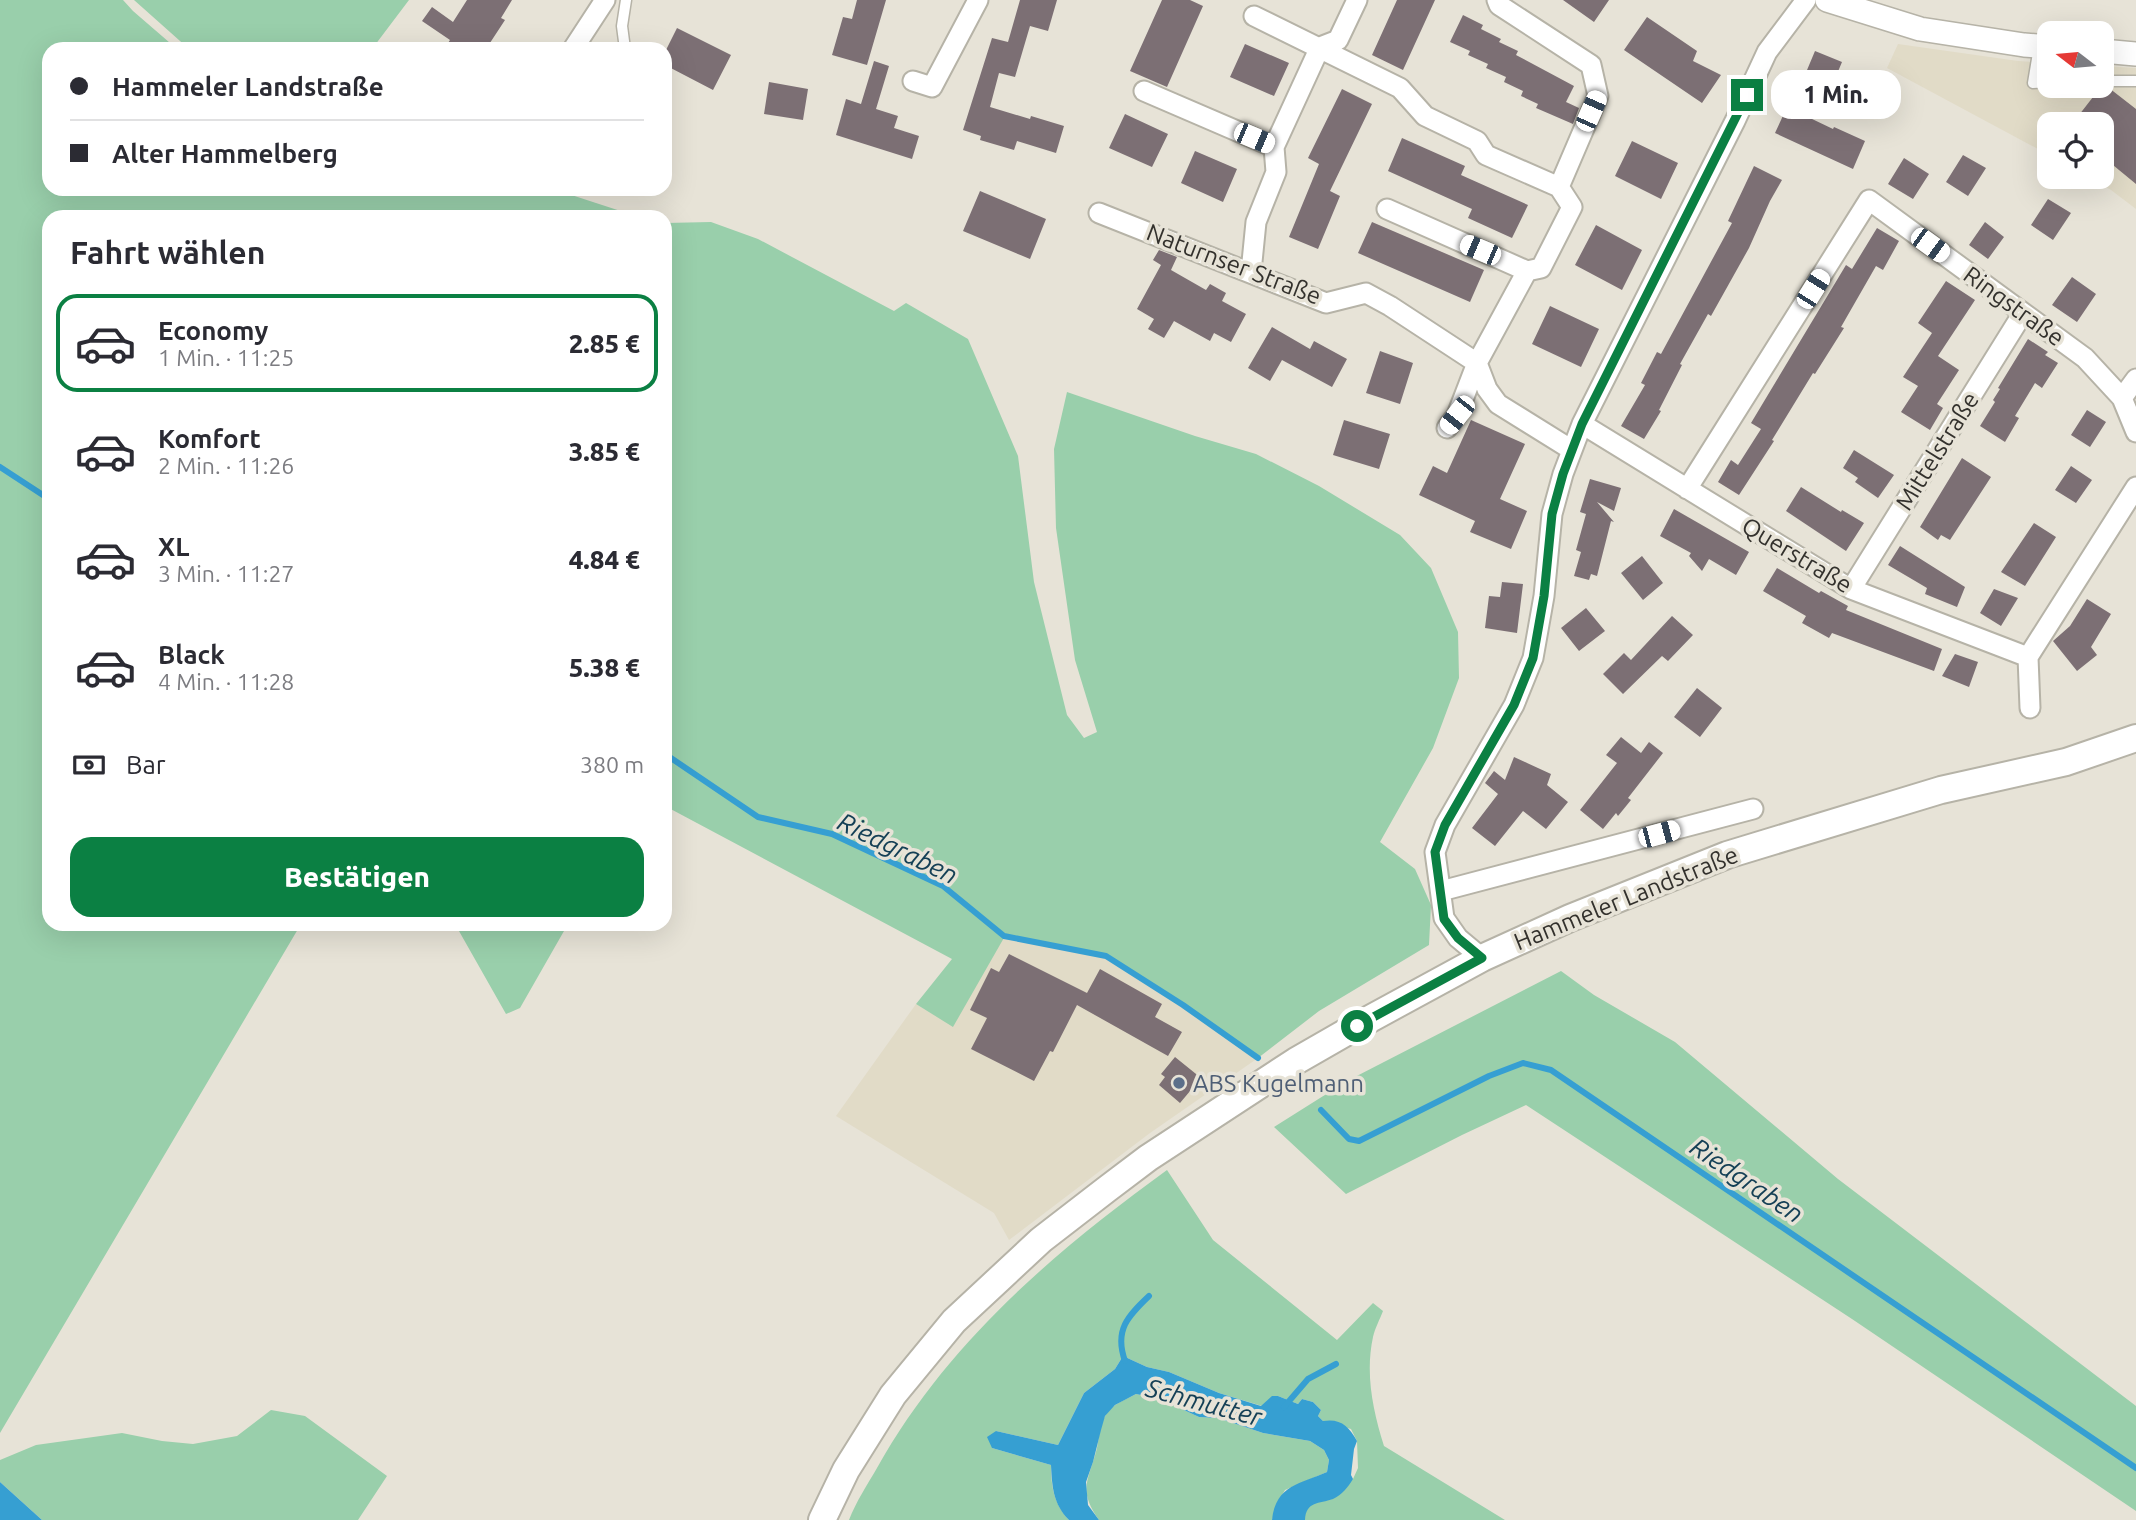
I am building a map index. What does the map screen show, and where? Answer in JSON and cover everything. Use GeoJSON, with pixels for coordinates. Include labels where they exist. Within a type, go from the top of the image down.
{"type":"FeatureCollection","features":[{"type":"Feature","properties":{"kind":"main road","name":"Hammeler Landstraße"},"geometry":{"type":"LineString","coordinates":[[822,1520],[846,1471],[893,1395],[954,1321],[1041,1240],[1176,1135],[1296,1061],[1482,958],[1570,918],[1727,855],[1941,790],[2066,762],[2136,738]]}},
{"type":"Feature","properties":{"kind":"street"},"geometry":{"type":"LineString","coordinates":[[578,42],[605,0]]}},
{"type":"Feature","properties":{"kind":"street"},"geometry":{"type":"LineString","coordinates":[[913,81],[932,87],[978,0]]}},
{"type":"Feature","properties":{"kind":"street"},"geometry":{"type":"LineString","coordinates":[[1251,272],[1256,222],[1276,172],[1274,147],[1320,47],[1338,40],[1357,0]]}},
{"type":"Feature","properties":{"kind":"street"},"geometry":{"type":"LineString","coordinates":[[1497,0],[1499,5],[1591,65],[1598,96],[1559,187]]}},
{"type":"Feature","properties":{"kind":"street"},"geometry":{"type":"LineString","coordinates":[[1482,958],[1458,938],[1444,919],[1435,852],[1445,825],[1514,705],[1533,658],[1544,596],[1552,514],[1563,474],[1582,424],[1767,52],[1806,0]]}},
{"type":"Feature","properties":{"kind":"street"},"geometry":{"type":"LineString","coordinates":[[1827,0],[1920,29],[2037,46]]}},
{"type":"Feature","properties":{"kind":"street"},"geometry":{"type":"LineString","coordinates":[[1254,16],[1400,88],[1425,116],[1477,141],[1486,155],[1559,187],[1572,207],[1541,268],[1527,271],[1387,209]]}},
{"type":"Feature","properties":{"kind":"street"},"geometry":{"type":"LineString","coordinates":[[2114,52],[2136,54]]}},
{"type":"Feature","properties":{"kind":"street"},"geometry":{"type":"LineString","coordinates":[[1144,91],[1274,147]]}},
{"type":"Feature","properties":{"kind":"street","name":"Ringstraße"},"geometry":{"type":"LineString","coordinates":[[1687,489],[1868,201],[2085,358],[2122,398],[2136,432]]}},
{"type":"Feature","properties":{"kind":"street","name":"Naturnser Straße"},"geometry":{"type":"LineString","coordinates":[[1099,213],[1326,303],[1366,293],[1477,363]]}},
{"type":"Feature","properties":{"kind":"street"},"geometry":{"type":"LineString","coordinates":[[1447,428],[1457,415],[1477,363],[1527,271]]}},
{"type":"Feature","properties":{"kind":"street","name":"Mittelstraße"},"geometry":{"type":"LineString","coordinates":[[1851,589],[2023,313]]}},
{"type":"Feature","properties":{"kind":"street"},"geometry":{"type":"LineString","coordinates":[[1477,363],[1487,389],[1498,404],[1572,450]]}},
{"type":"Feature","properties":{"kind":"street"},"geometry":{"type":"LineString","coordinates":[[2122,398],[2136,379]]}},
{"type":"Feature","properties":{"kind":"street","name":"Querstraße"},"geometry":{"type":"LineString","coordinates":[[1582,424],[1851,589],[2028,657]]}},
{"type":"Feature","properties":{"kind":"street"},"geometry":{"type":"LineString","coordinates":[[2030,708],[2028,657],[2136,487]]}},
{"type":"Feature","properties":{"kind":"street"},"geometry":{"type":"LineString","coordinates":[[1441,891],[1753,809]]}},
{"type":"Feature","properties":{"kind":"lane"},"geometry":{"type":"LineString","coordinates":[[624,42],[622,26],[626,0]]}},
{"type":"Feature","properties":{"kind":"lane"},"geometry":{"type":"LineString","coordinates":[[2037,70],[2033,83],[2037,83]]}},
{"type":"Feature","properties":{"kind":"lane"},"geometry":{"type":"LineString","coordinates":[[2114,81],[2136,81]]}},
{"type":"Feature","properties":{"kind":"shaded area"},"geometry":{"type":"Polygon","coordinates":[[[1898,44],[2037,62],[2037,98],[2114,98],[2114,67],[2136,68],[2136,209],[2109,189],[2114,189],[2114,112],[2037,112],[2037,149],[1887,68],[1898,44]]]}},
{"type":"Feature","properties":{"kind":"shaded area"},"geometry":{"type":"Polygon","coordinates":[[[1004,936],[1106,956],[1183,1005],[1258,1058],[1150,1133],[1009,1240],[994,1213],[836,1116],[916,1004],[953,1026],[1004,936]]]}},
{"type":"Feature","properties":{"kind":"green space"},"geometry":{"type":"Polygon","coordinates":[[[0,0],[123,0],[169,42],[42,42],[42,196],[574,196],[618,210],[42,210],[42,931],[297,931],[0,1433],[0,0]]]}},
{"type":"Feature","properties":{"kind":"green space"},"geometry":{"type":"Polygon","coordinates":[[[134,0],[409,0],[377,42],[181,42],[134,0]]]}},
{"type":"Feature","properties":{"kind":"green space"},"geometry":{"type":"Polygon","coordinates":[[[711,222],[758,239],[894,311],[906,303],[968,339],[1018,456],[1034,582],[1067,715],[1084,738],[1097,732],[1075,660],[1056,528],[1054,449],[1067,392],[1256,454],[1319,486],[1400,535],[1431,568],[1458,632],[1459,678],[1433,748],[1380,842],[1415,869],[1431,905],[1429,945],[1319,1011],[1258,1058],[1183,1005],[1106,956],[1005,936],[953,1027],[916,1004],[952,959],[672,810],[672,223],[711,222]]]}},
{"type":"Feature","properties":{"kind":"green space"},"geometry":{"type":"Polygon","coordinates":[[[459,931],[564,931],[520,1008],[506,1014],[459,931]]]}},
{"type":"Feature","properties":{"kind":"green space"},"geometry":{"type":"Polygon","coordinates":[[[1561,971],[1594,995],[1675,1042],[1838,1179],[2136,1406],[2136,1511],[1852,1319],[1526,1105],[1346,1194],[1274,1127],[1347,1081],[1561,971]]]}},
{"type":"Feature","properties":{"kind":"green space"},"geometry":{"type":"Polygon","coordinates":[[[1167,1170],[1213,1240],[1337,1340],[1373,1303],[1383,1311],[1373,1337],[1370,1379],[1384,1446],[1505,1520],[1305,1520],[1305,1512],[1311,1504],[1322,1501],[1353,1479],[1358,1468],[1357,1441],[1351,1429],[1323,1421],[1318,1416],[1321,1410],[1313,1402],[1302,1399],[1298,1404],[1278,1396],[1262,1406],[1219,1393],[1123,1356],[1115,1369],[1084,1393],[1058,1445],[996,1431],[992,1448],[1051,1465],[1054,1494],[1069,1520],[849,1520],[905,1423],[969,1341],[1006,1303],[1083,1234],[1167,1170]]]}},
{"type":"Feature","properties":{"kind":"green space"},"geometry":{"type":"Polygon","coordinates":[[[1136,1394],[1160,1399],[1199,1417],[1218,1418],[1263,1433],[1310,1441],[1324,1450],[1329,1460],[1327,1472],[1285,1490],[1272,1520],[1099,1520],[1088,1500],[1087,1484],[1102,1423],[1111,1408],[1136,1394]]]}},
{"type":"Feature","properties":{"kind":"green space"},"geometry":{"type":"Polygon","coordinates":[[[271,1410],[305,1416],[387,1476],[358,1520],[42,1520],[0,1482],[0,1460],[36,1445],[122,1433],[193,1444],[237,1436],[271,1410]]]}},
{"type":"Feature","properties":{"kind":"water"},"geometry":{"type":"Polygon","coordinates":[[[1123,1356],[1147,1367],[1169,1372],[1219,1393],[1261,1406],[1272,1396],[1298,1404],[1302,1399],[1313,1402],[1321,1410],[1318,1416],[1323,1421],[1343,1424],[1357,1441],[1351,1475],[1353,1479],[1333,1499],[1311,1506],[1305,1520],[1272,1520],[1274,1508],[1284,1492],[1327,1472],[1329,1460],[1324,1450],[1310,1441],[1263,1433],[1218,1418],[1199,1417],[1160,1399],[1136,1394],[1115,1405],[1105,1416],[1086,1482],[1088,1505],[1099,1520],[1069,1520],[1057,1501],[1051,1465],[992,1448],[987,1437],[996,1431],[1058,1445],[1084,1393],[1115,1369],[1123,1356]]]}},
{"type":"Feature","properties":{"kind":"water"},"geometry":{"type":"Polygon","coordinates":[[[0,1482],[42,1520],[0,1520],[0,1482]]]}},
{"type":"Feature","properties":{"kind":"building"},"geometry":{"type":"Polygon","coordinates":[[[467,0],[512,0],[501,18],[505,20],[491,42],[449,42],[450,40],[422,21],[432,7],[453,22],[467,0]]]}},
{"type":"Feature","properties":{"kind":"building"},"geometry":{"type":"Polygon","coordinates":[[[857,0],[886,0],[867,65],[832,55],[843,17],[852,19],[857,0]]]}},
{"type":"Feature","properties":{"kind":"building"},"geometry":{"type":"Polygon","coordinates":[[[1020,0],[1057,0],[1048,31],[1030,26],[1015,77],[999,73],[990,107],[1064,126],[1056,153],[1017,141],[1014,150],[980,140],[981,136],[963,130],[992,38],[1008,42],[1020,0]]]}},
{"type":"Feature","properties":{"kind":"building"},"geometry":{"type":"Polygon","coordinates":[[[1162,0],[1190,0],[1203,6],[1167,87],[1130,71],[1162,0]]]}},
{"type":"Feature","properties":{"kind":"building"},"geometry":{"type":"Polygon","coordinates":[[[1397,0],[1435,0],[1403,70],[1372,55],[1397,0]]]}},
{"type":"Feature","properties":{"kind":"building"},"geometry":{"type":"Polygon","coordinates":[[[1563,0],[1609,0],[1594,22],[1563,0]]]}},
{"type":"Feature","properties":{"kind":"building"},"geometry":{"type":"Polygon","coordinates":[[[1463,15],[1483,25],[1481,29],[1501,39],[1499,42],[1518,51],[1516,55],[1574,86],[1566,102],[1579,108],[1573,124],[1536,108],[1538,104],[1521,96],[1523,91],[1504,82],[1506,77],[1486,68],[1488,64],[1468,55],[1470,51],[1450,42],[1463,15]]]}},
{"type":"Feature","properties":{"kind":"building"},"geometry":{"type":"Polygon","coordinates":[[[1647,17],[1697,51],[1693,61],[1721,75],[1702,103],[1624,50],[1647,17]]]}},
{"type":"Feature","properties":{"kind":"building"},"geometry":{"type":"Polygon","coordinates":[[[677,28],[731,55],[713,90],[672,69],[670,42],[677,28]]]}},
{"type":"Feature","properties":{"kind":"building"},"geometry":{"type":"Polygon","coordinates":[[[1245,44],[1289,63],[1274,96],[1230,77],[1245,44]]]}},
{"type":"Feature","properties":{"kind":"building"},"geometry":{"type":"Polygon","coordinates":[[[1815,51],[1842,62],[1829,93],[1802,82],[1815,51]]]}},
{"type":"Feature","properties":{"kind":"building"},"geometry":{"type":"Polygon","coordinates":[[[874,61],[889,66],[876,109],[898,116],[894,128],[919,136],[912,159],[836,135],[846,99],[861,104],[874,61]]]}},
{"type":"Feature","properties":{"kind":"building"},"geometry":{"type":"Polygon","coordinates":[[[769,82],[808,89],[803,120],[764,114],[769,82]]]}},
{"type":"Feature","properties":{"kind":"building"},"geometry":{"type":"Polygon","coordinates":[[[1342,89],[1372,104],[1330,191],[1340,196],[1318,249],[1289,237],[1319,164],[1308,158],[1342,89]]]}},
{"type":"Feature","properties":{"kind":"building"},"geometry":{"type":"Polygon","coordinates":[[[2114,92],[2136,109],[2136,184],[2114,166],[2114,112],[2081,112],[2092,98],[2114,98],[2114,92]]]}},
{"type":"Feature","properties":{"kind":"building"},"geometry":{"type":"Polygon","coordinates":[[[1787,107],[1865,141],[1853,169],[1775,133],[1787,107]]]}},
{"type":"Feature","properties":{"kind":"building"},"geometry":{"type":"Polygon","coordinates":[[[1125,114],[1168,134],[1152,167],[1109,148],[1125,114]]]}},
{"type":"Feature","properties":{"kind":"building"},"geometry":{"type":"Polygon","coordinates":[[[1402,138],[1465,166],[1461,175],[1528,205],[1512,238],[1468,218],[1472,209],[1388,171],[1402,138]]]}},
{"type":"Feature","properties":{"kind":"building"},"geometry":{"type":"Polygon","coordinates":[[[1632,141],[1678,163],[1661,199],[1615,176],[1632,141]]]}},
{"type":"Feature","properties":{"kind":"building"},"geometry":{"type":"Polygon","coordinates":[[[1195,151],[1237,169],[1223,202],[1181,183],[1195,151]]]}},
{"type":"Feature","properties":{"kind":"building"},"geometry":{"type":"Polygon","coordinates":[[[1963,155],[1986,168],[1968,196],[1946,182],[1963,155]]]}},
{"type":"Feature","properties":{"kind":"building"},"geometry":{"type":"Polygon","coordinates":[[[1904,158],[1929,174],[1913,199],[1888,184],[1904,158]]]}},
{"type":"Feature","properties":{"kind":"building"},"geometry":{"type":"Polygon","coordinates":[[[1754,166],[1782,180],[1749,248],[1711,316],[1708,314],[1680,364],[1682,365],[1659,410],[1661,411],[1644,439],[1621,426],[1645,385],[1641,383],[1657,352],[1661,354],[1732,223],[1728,221],[1754,166]]]}},
{"type":"Feature","properties":{"kind":"building"},"geometry":{"type":"Polygon","coordinates":[[[980,191],[1046,219],[1030,259],[963,231],[980,191]]]}},
{"type":"Feature","properties":{"kind":"building"},"geometry":{"type":"Polygon","coordinates":[[[2048,199],[2071,213],[2053,240],[2031,225],[2048,199]]]}},
{"type":"Feature","properties":{"kind":"building"},"geometry":{"type":"Polygon","coordinates":[[[1372,222],[1484,270],[1470,302],[1358,253],[1372,222]]]}},
{"type":"Feature","properties":{"kind":"building"},"geometry":{"type":"Polygon","coordinates":[[[1985,222],[2004,237],[1988,259],[1969,245],[1985,222]]]}},
{"type":"Feature","properties":{"kind":"building"},"geometry":{"type":"Polygon","coordinates":[[[1596,225],[1642,250],[1622,290],[1575,265],[1596,225]]]}},
{"type":"Feature","properties":{"kind":"building"},"geometry":{"type":"Polygon","coordinates":[[[1877,228],[1899,241],[1883,270],[1876,266],[1841,327],[1844,328],[1815,374],[1813,373],[1739,495],[1718,482],[1731,460],[1738,465],[1761,429],[1751,423],[1846,265],[1852,269],[1877,228]]]}},
{"type":"Feature","properties":{"kind":"building"},"geometry":{"type":"Polygon","coordinates":[[[1159,250],[1177,257],[1171,270],[1206,290],[1210,284],[1226,293],[1222,301],[1246,314],[1231,342],[1214,333],[1210,341],[1174,321],[1164,338],[1148,329],[1154,319],[1137,309],[1161,265],[1153,260],[1159,250]]]}},
{"type":"Feature","properties":{"kind":"building"},"geometry":{"type":"Polygon","coordinates":[[[2072,277],[2096,294],[2077,322],[2052,305],[2072,277]]]}},
{"type":"Feature","properties":{"kind":"building"},"geometry":{"type":"Polygon","coordinates":[[[1946,281],[1975,300],[1938,356],[1959,370],[1937,404],[1943,408],[1930,430],[1901,412],[1918,386],[1903,377],[1932,333],[1918,323],[1946,281]]]}},
{"type":"Feature","properties":{"kind":"building"},"geometry":{"type":"Polygon","coordinates":[[[1550,306],[1599,329],[1581,367],[1532,344],[1550,306]]]}},
{"type":"Feature","properties":{"kind":"building"},"geometry":{"type":"Polygon","coordinates":[[[1272,327],[1310,349],[1314,341],[1347,359],[1332,387],[1282,360],[1270,381],[1248,368],[1272,327]]]}},
{"type":"Feature","properties":{"kind":"building"},"geometry":{"type":"Polygon","coordinates":[[[2028,339],[2048,352],[2045,355],[2058,363],[2042,388],[2035,383],[2015,416],[2019,418],[2005,442],[1980,426],[1995,402],[1993,400],[2000,389],[1998,388],[2028,339]]]}},
{"type":"Feature","properties":{"kind":"building"},"geometry":{"type":"Polygon","coordinates":[[[1380,351],[1413,363],[1400,404],[1366,393],[1380,351]]]}},
{"type":"Feature","properties":{"kind":"building"},"geometry":{"type":"Polygon","coordinates":[[[2087,410],[2106,422],[2090,447],[2071,435],[2087,410]]]}},
{"type":"Feature","properties":{"kind":"building"},"geometry":{"type":"Polygon","coordinates":[[[1344,420],[1390,434],[1379,469],[1333,455],[1344,420]]]}},
{"type":"Feature","properties":{"kind":"building"},"geometry":{"type":"Polygon","coordinates":[[[1471,420],[1525,444],[1500,499],[1527,511],[1511,549],[1470,532],[1475,521],[1419,495],[1433,466],[1447,473],[1471,420]]]}},
{"type":"Feature","properties":{"kind":"building"},"geometry":{"type":"Polygon","coordinates":[[[1854,450],[1894,475],[1878,498],[1855,482],[1858,478],[1843,468],[1854,450]]]}},
{"type":"Feature","properties":{"kind":"building"},"geometry":{"type":"Polygon","coordinates":[[[1962,458],[1991,477],[1950,540],[1941,535],[1938,540],[1920,527],[1962,458]]]}},
{"type":"Feature","properties":{"kind":"building"},"geometry":{"type":"Polygon","coordinates":[[[2071,466],[2092,480],[2076,503],[2055,490],[2071,466]]]}},
{"type":"Feature","properties":{"kind":"building"},"geometry":{"type":"Polygon","coordinates":[[[1590,479],[1621,488],[1614,511],[1597,502],[1614,522],[1611,521],[1597,576],[1591,574],[1589,580],[1574,576],[1581,552],[1576,550],[1586,514],[1580,512],[1590,479]]]}},
{"type":"Feature","properties":{"kind":"building"},"geometry":{"type":"Polygon","coordinates":[[[1801,487],[1864,523],[1846,551],[1786,511],[1801,487]]]}},
{"type":"Feature","properties":{"kind":"building"},"geometry":{"type":"Polygon","coordinates":[[[1674,509],[1749,552],[1736,575],[1709,559],[1702,571],[1689,556],[1691,553],[1660,536],[1674,509]]]}},
{"type":"Feature","properties":{"kind":"building"},"geometry":{"type":"Polygon","coordinates":[[[2034,523],[2056,537],[2025,586],[2001,572],[2034,523]]]}},
{"type":"Feature","properties":{"kind":"building"},"geometry":{"type":"Polygon","coordinates":[[[1900,546],[1965,587],[1957,607],[1925,594],[1927,588],[1888,565],[1900,546]]]}},
{"type":"Feature","properties":{"kind":"building"},"geometry":{"type":"Polygon","coordinates":[[[1642,556],[1663,583],[1643,600],[1621,573],[1642,556]]]}},
{"type":"Feature","properties":{"kind":"building"},"geometry":{"type":"Polygon","coordinates":[[[1777,568],[1819,593],[1821,591],[1848,606],[1846,610],[1942,649],[1934,671],[1832,633],[1829,638],[1802,623],[1806,616],[1763,591],[1777,568]]]}},
{"type":"Feature","properties":{"kind":"building"},"geometry":{"type":"Polygon","coordinates":[[[1502,582],[1523,584],[1517,633],[1485,628],[1489,596],[1500,597],[1502,582]]]}},
{"type":"Feature","properties":{"kind":"building"},"geometry":{"type":"Polygon","coordinates":[[[1994,589],[2018,598],[2001,626],[1980,613],[1994,589]]]}},
{"type":"Feature","properties":{"kind":"building"},"geometry":{"type":"Polygon","coordinates":[[[2087,599],[2111,614],[2091,647],[2097,655],[2077,671],[2053,641],[2070,626],[2087,599]]]}},
{"type":"Feature","properties":{"kind":"building"},"geometry":{"type":"Polygon","coordinates":[[[1586,608],[1605,631],[1579,651],[1561,628],[1586,608]]]}},
{"type":"Feature","properties":{"kind":"building"},"geometry":{"type":"Polygon","coordinates":[[[1672,616],[1693,635],[1668,661],[1662,656],[1623,694],[1603,674],[1624,653],[1631,660],[1672,616]]]}},
{"type":"Feature","properties":{"kind":"building"},"geometry":{"type":"Polygon","coordinates":[[[1955,654],[1978,662],[1969,687],[1942,676],[1955,654]]]}},
{"type":"Feature","properties":{"kind":"building"},"geometry":{"type":"Polygon","coordinates":[[[1697,688],[1722,708],[1700,737],[1674,717],[1697,688]]]}},
{"type":"Feature","properties":{"kind":"building"},"geometry":{"type":"Polygon","coordinates":[[[1621,737],[1641,753],[1649,742],[1663,753],[1628,798],[1631,800],[1603,829],[1580,810],[1617,763],[1606,755],[1621,737]]]}},
{"type":"Feature","properties":{"kind":"building"},"geometry":{"type":"Polygon","coordinates":[[[1514,757],[1551,774],[1547,785],[1568,802],[1546,829],[1523,811],[1495,846],[1472,828],[1498,794],[1485,783],[1494,771],[1505,780],[1514,757]]]}},
{"type":"Feature","properties":{"kind":"building"},"geometry":{"type":"Polygon","coordinates":[[[1009,954],[1087,993],[1100,969],[1162,1004],[1155,1017],[1182,1032],[1168,1056],[1077,1005],[1053,1052],[1050,1051],[1034,1081],[971,1049],[987,1018],[970,1010],[991,968],[999,972],[1009,954]]]}},
{"type":"Feature","properties":{"kind":"building"},"geometry":{"type":"Polygon","coordinates":[[[1175,1057],[1201,1078],[1180,1103],[1159,1085],[1165,1077],[1161,1074],[1175,1057]]]}},
{"type":"Feature","properties":{"kind":"waterway","name":"Riedgraben"},"geometry":{"type":"LineString","coordinates":[[0,467],[42,494]]}},
{"type":"Feature","properties":{"kind":"waterway","name":"Riedgraben"},"geometry":{"type":"LineString","coordinates":[[672,759],[758,817],[832,834],[943,886],[1004,936],[1106,956],[1183,1005],[1258,1058]]}},
{"type":"Feature","properties":{"kind":"waterway","name":"Riedgraben"},"geometry":{"type":"LineString","coordinates":[[1321,1110],[1349,1139],[1359,1141],[1489,1076],[1523,1063],[1551,1070],[2136,1468]]}},
{"type":"Feature","properties":{"kind":"waterway","name":"Schmutter"},"geometry":{"type":"LineString","coordinates":[[1125,1361],[1122,1332],[1129,1317],[1149,1296]]}},
{"type":"Feature","properties":{"kind":"waterway","name":"Schmutter"},"geometry":{"type":"LineString","coordinates":[[1284,1407],[1308,1379],[1336,1364]]}},
{"type":"Feature","properties":{"kind":"place","name":"ABS Kugelmann"},"geometry":{"type":"Point","coordinates":[1179,1083]}},
{"type":"Feature","properties":{"kind":"route"},"geometry":{"type":"LineString","coordinates":[[1357,1026],[1482,958],[1458,938],[1444,919],[1435,852],[1445,825],[1514,705],[1533,658],[1544,596],[1552,514],[1563,474],[1582,424],[1747,95]]}}]}
